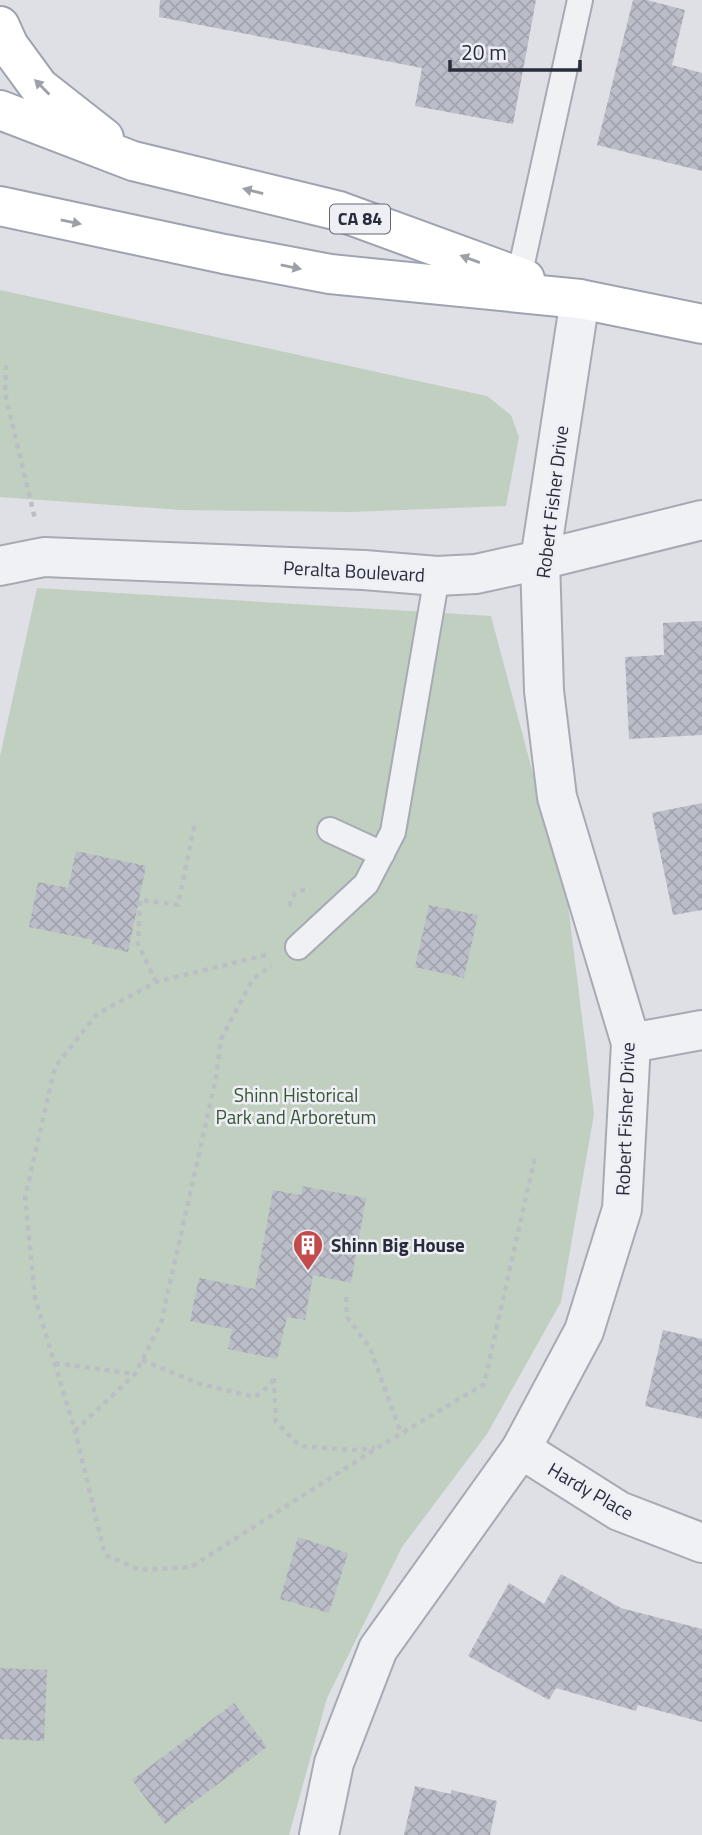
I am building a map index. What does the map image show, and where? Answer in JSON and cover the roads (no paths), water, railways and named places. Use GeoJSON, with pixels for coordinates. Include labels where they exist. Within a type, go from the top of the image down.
{"type":"FeatureCollection","features":[{"type":"Feature","properties":{"kind":"main road"},"geometry":{"type":"LineString","coordinates":[[0,26],[9,46],[39,87],[133,161]]}},
{"type":"Feature","properties":{"kind":"main road","name":"CA 84"},"geometry":{"type":"LineString","coordinates":[[0,110],[133,161],[339,211],[580,299]]}},
{"type":"Feature","properties":{"kind":"main road","name":"CA 84"},"geometry":{"type":"LineString","coordinates":[[1,207],[330,274],[580,299],[702,324]]}},
{"type":"Feature","properties":{"kind":"street","name":"Robert Fisher Drive"},"geometry":{"type":"LineString","coordinates":[[319,1835],[334,1763],[378,1649],[521,1449],[584,1331],[622,1209],[631,1043],[557,797],[544,691],[540,560],[580,299]]}},
{"type":"Feature","properties":{"kind":"street","name":"Peralta Boulevard"},"geometry":{"type":"LineString","coordinates":[[0,566],[44,557],[437,576],[477,574],[702,520]]}},
{"type":"Feature","properties":{"kind":"street"},"geometry":{"type":"LineString","coordinates":[[631,1043],[702,1030]]}},
{"type":"Feature","properties":{"kind":"street","name":"Hardy Place"},"geometry":{"type":"LineString","coordinates":[[521,1449],[619,1511],[702,1543]]}},
{"type":"Feature","properties":{"kind":"lane"},"geometry":{"type":"LineString","coordinates":[[519,277],[580,0]]}},
{"type":"Feature","properties":{"kind":"lane"},"geometry":{"type":"LineString","coordinates":[[298,947],[366,884],[393,832],[437,576]]}},
{"type":"Feature","properties":{"kind":"lane"},"geometry":{"type":"LineString","coordinates":[[330,830],[382,854]]}},
{"type":"Feature","properties":{"kind":"place","name":"Shinn Big House"},"geometry":{"type":"Point","coordinates":[308,1272]}},
{"type":"Feature","properties":{"kind":"park label","name":"Shinn Historical Park and Arboretum"},"geometry":{"type":"Point","coordinates":[296,1106]}}]}
